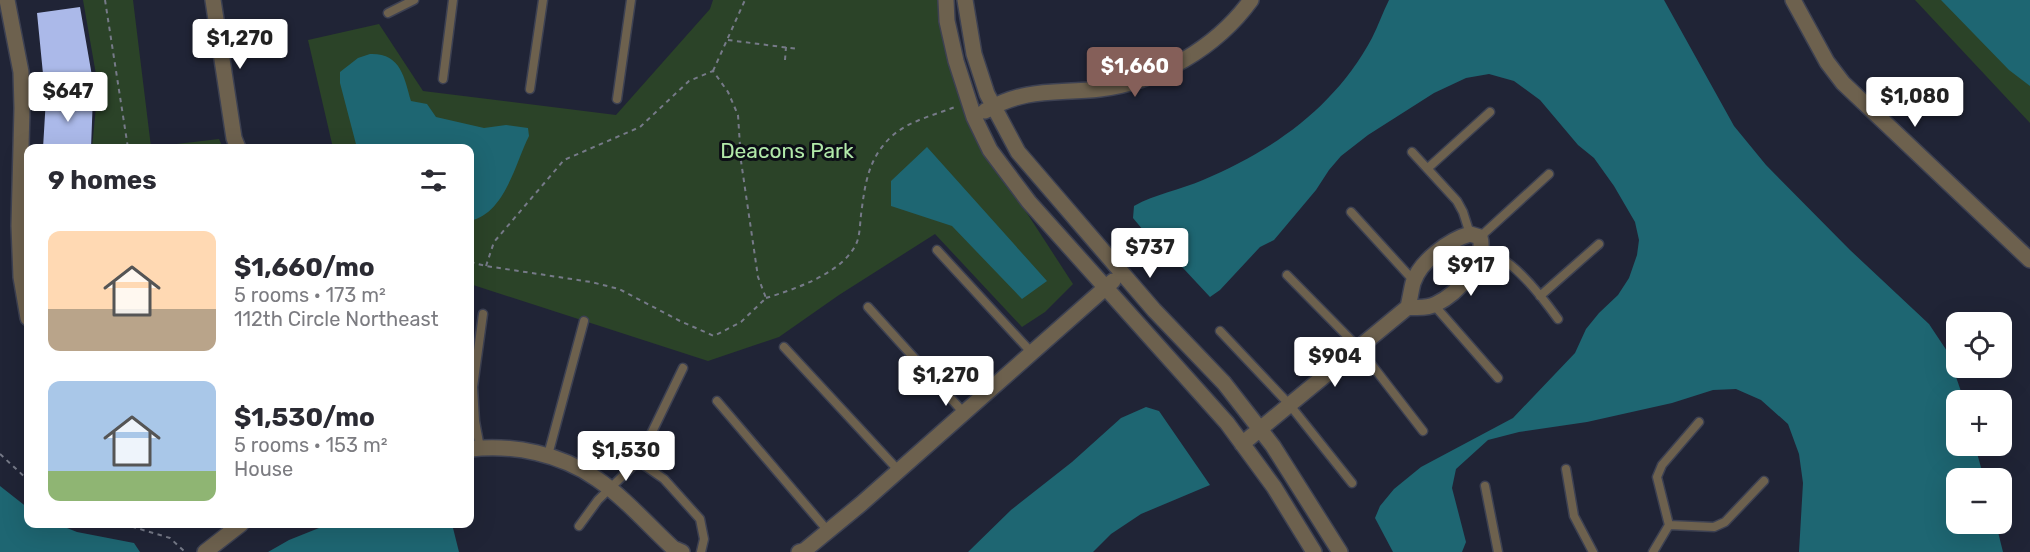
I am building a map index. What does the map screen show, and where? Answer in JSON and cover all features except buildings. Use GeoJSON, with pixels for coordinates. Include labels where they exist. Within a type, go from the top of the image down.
{"type":"FeatureCollection","features":[{"type":"Feature","properties":{"kind":"street"},"geometry":{"type":"LineString","coordinates":[[7,0],[21,72],[19,226],[24,295]]}},
{"type":"Feature","properties":{"kind":"street"},"geometry":{"type":"LineString","coordinates":[[213,0],[236,144]]}},
{"type":"Feature","properties":{"kind":"street"},"geometry":{"type":"LineString","coordinates":[[946,0],[947,21],[956,61],[974,117],[990,150],[1029,202],[1227,423],[1274,487],[1314,552]]}},
{"type":"Feature","properties":{"kind":"street"},"geometry":{"type":"LineString","coordinates":[[966,0],[974,54],[993,107],[1018,152],[1122,273],[1224,383],[1260,429],[1309,500],[1340,552]]}},
{"type":"Feature","properties":{"kind":"street"},"geometry":{"type":"LineString","coordinates":[[974,117],[1028,94],[1045,91],[1100,89],[1143,78],[1185,58],[1204,46],[1228,26],[1251,0]]}},
{"type":"Feature","properties":{"kind":"street"},"geometry":{"type":"LineString","coordinates":[[1793,0],[1827,63],[1843,83],[2030,260]]}},
{"type":"Feature","properties":{"kind":"street"},"geometry":{"type":"LineString","coordinates":[[1242,444],[1408,307],[1434,305],[1447,297],[1461,284],[1480,254],[1482,244],[1475,235],[1454,239],[1430,259],[1414,281],[1408,307]]}},
{"type":"Feature","properties":{"kind":"street"},"geometry":{"type":"LineString","coordinates":[[799,552],[805,550],[899,471],[1122,273]]}},
{"type":"Feature","properties":{"kind":"street"},"geometry":{"type":"LineString","coordinates":[[475,449],[512,449],[548,455],[574,465],[609,489],[673,548],[682,552]]}},
{"type":"Feature","properties":{"kind":"street"},"geometry":{"type":"LineString","coordinates":[[205,552],[236,528]]}},
{"type":"Feature","properties":{"kind":"lane"},"geometry":{"type":"LineString","coordinates":[[388,13],[414,0]]}},
{"type":"Feature","properties":{"kind":"lane"},"geometry":{"type":"LineString","coordinates":[[442,79],[453,0]]}},
{"type":"Feature","properties":{"kind":"lane"},"geometry":{"type":"LineString","coordinates":[[530,89],[543,0]]}},
{"type":"Feature","properties":{"kind":"lane"},"geometry":{"type":"LineString","coordinates":[[617,99],[631,0]]}},
{"type":"Feature","properties":{"kind":"lane"},"geometry":{"type":"LineString","coordinates":[[1428,168],[1490,112]]}},
{"type":"Feature","properties":{"kind":"lane"},"geometry":{"type":"LineString","coordinates":[[1412,152],[1457,201],[1475,235],[1549,174]]}},
{"type":"Feature","properties":{"kind":"lane"},"geometry":{"type":"LineString","coordinates":[[1351,212],[1414,281]]}},
{"type":"Feature","properties":{"kind":"lane"},"geometry":{"type":"LineString","coordinates":[[1540,296],[1599,244]]}},
{"type":"Feature","properties":{"kind":"lane"},"geometry":{"type":"LineString","coordinates":[[937,250],[1032,353]]}},
{"type":"Feature","properties":{"kind":"lane"},"geometry":{"type":"LineString","coordinates":[[1480,254],[1496,256],[1506,261],[1540,296],[1558,319]]}},
{"type":"Feature","properties":{"kind":"lane"},"geometry":{"type":"LineString","coordinates":[[1287,275],[1358,347],[1423,431]]}},
{"type":"Feature","properties":{"kind":"lane"},"geometry":{"type":"LineString","coordinates":[[1434,305],[1498,378]]}},
{"type":"Feature","properties":{"kind":"lane"},"geometry":{"type":"LineString","coordinates":[[868,307],[964,413]]}},
{"type":"Feature","properties":{"kind":"lane"},"geometry":{"type":"LineString","coordinates":[[474,380],[483,314]]}},
{"type":"Feature","properties":{"kind":"lane"},"geometry":{"type":"LineString","coordinates":[[548,455],[584,321]]}},
{"type":"Feature","properties":{"kind":"lane"},"geometry":{"type":"LineString","coordinates":[[1220,331],[1289,404],[1352,483]]}},
{"type":"Feature","properties":{"kind":"lane"},"geometry":{"type":"LineString","coordinates":[[784,347],[899,471]]}},
{"type":"Feature","properties":{"kind":"lane"},"geometry":{"type":"LineString","coordinates":[[579,526],[609,489],[638,461],[683,368]]}},
{"type":"Feature","properties":{"kind":"lane"},"geometry":{"type":"LineString","coordinates":[[717,401],[828,531]]}},
{"type":"Feature","properties":{"kind":"lane"},"geometry":{"type":"LineString","coordinates":[[474,421],[475,449]]}},
{"type":"Feature","properties":{"kind":"lane"},"geometry":{"type":"LineString","coordinates":[[1653,552],[1669,525],[1657,477],[1662,465],[1699,422]]}},
{"type":"Feature","properties":{"kind":"lane"},"geometry":{"type":"LineString","coordinates":[[638,461],[664,479],[700,519],[704,539],[701,552]]}},
{"type":"Feature","properties":{"kind":"lane"},"geometry":{"type":"LineString","coordinates":[[1566,469],[1574,516],[1593,552]]}},
{"type":"Feature","properties":{"kind":"lane"},"geometry":{"type":"LineString","coordinates":[[1669,525],[1713,527],[1725,522],[1764,481]]}},
{"type":"Feature","properties":{"kind":"lane"},"geometry":{"type":"LineString","coordinates":[[1485,486],[1498,552]]}},
{"type":"Feature","properties":{"kind":"path"},"geometry":{"type":"LineString","coordinates":[[105,0],[127,144]]}},
{"type":"Feature","properties":{"kind":"path"},"geometry":{"type":"LineString","coordinates":[[486,266],[494,242],[564,160],[640,127],[689,81],[713,71],[745,0]]}},
{"type":"Feature","properties":{"kind":"path"},"geometry":{"type":"LineString","coordinates":[[728,40],[798,49]]}},
{"type":"Feature","properties":{"kind":"path"},"geometry":{"type":"LineString","coordinates":[[785,60],[786,47]]}},
{"type":"Feature","properties":{"kind":"path"},"geometry":{"type":"LineString","coordinates":[[713,71],[728,92],[738,115],[741,161],[758,277],[766,298]]}},
{"type":"Feature","properties":{"kind":"path"},"geometry":{"type":"LineString","coordinates":[[474,263],[591,282],[620,289],[714,336],[741,322],[766,298],[796,289],[849,256],[858,241],[866,179],[875,157],[892,136],[904,127],[969,102]]}},
{"type":"Feature","properties":{"kind":"path"},"geometry":{"type":"LineString","coordinates":[[0,454],[24,476]]}},
{"type":"Feature","properties":{"kind":"path"},"geometry":{"type":"LineString","coordinates":[[136,528],[170,538],[185,552]]}},
{"type":"Feature","properties":{"kind":"green space"},"geometry":{"type":"Polygon","coordinates":[[[83,0],[133,0],[151,144],[92,144],[98,86],[83,0]]]}},
{"type":"Feature","properties":{"kind":"green space","name":"Deacons Park"},"geometry":{"type":"Polygon","coordinates":[[[713,0],[939,0],[995,164],[1073,284],[1045,312],[1022,327],[935,234],[839,295],[779,337],[708,361],[474,285],[474,144],[332,144],[308,40],[379,24],[423,91],[616,115],[710,9],[713,0]]]}},
{"type":"Feature","properties":{"kind":"green space"},"geometry":{"type":"Polygon","coordinates":[[[1915,0],[2030,0],[2030,123],[1915,0]]]}},
{"type":"Feature","properties":{"kind":"green space"},"geometry":{"type":"Polygon","coordinates":[[[219,139],[221,144],[176,144],[219,139]]]}},
{"type":"Feature","properties":{"kind":"shaded area"},"geometry":{"type":"Polygon","coordinates":[[[1389,0],[1664,0],[1734,126],[1766,165],[1850,250],[1929,324],[1946,350],[1946,378],[1956,378],[1961,390],[1946,390],[1946,456],[1978,456],[1981,468],[1946,468],[1946,534],[1998,534],[2003,552],[1799,552],[1803,483],[1799,454],[1788,424],[1761,400],[1736,389],[1713,390],[1672,403],[1587,422],[1519,432],[1488,440],[1456,469],[1452,488],[1466,542],[1462,552],[1393,552],[1375,518],[1380,506],[1394,489],[1421,467],[1513,418],[1575,353],[1586,329],[1618,295],[1629,278],[1637,255],[1639,240],[1635,222],[1594,158],[1578,145],[1540,100],[1514,81],[1489,74],[1466,78],[1434,93],[1368,135],[1341,156],[1274,240],[1260,247],[1220,290],[1210,297],[1183,268],[1163,254],[1133,218],[1134,206],[1229,168],[1278,140],[1300,124],[1340,85],[1372,38],[1389,0]]]}},
{"type":"Feature","properties":{"kind":"shaded area"},"geometry":{"type":"Polygon","coordinates":[[[1941,0],[2030,0],[2030,86],[2009,70],[1941,0]]]}},
{"type":"Feature","properties":{"kind":"shaded area"},"geometry":{"type":"Polygon","coordinates":[[[370,54],[380,55],[395,62],[403,75],[411,101],[427,104],[436,117],[484,128],[506,125],[528,128],[529,136],[507,186],[492,208],[474,219],[474,144],[356,144],[340,83],[340,72],[358,58],[370,54]]]}},
{"type":"Feature","properties":{"kind":"shaded area"},"geometry":{"type":"Polygon","coordinates":[[[927,147],[1047,281],[1022,299],[952,226],[891,206],[891,181],[927,147]]]}},
{"type":"Feature","properties":{"kind":"shaded area"},"geometry":{"type":"Polygon","coordinates":[[[1146,407],[1159,411],[1210,485],[1141,514],[1111,534],[1093,552],[968,552],[1011,510],[1072,462],[1121,418],[1146,407]]]}},
{"type":"Feature","properties":{"kind":"shaded area"},"geometry":{"type":"Polygon","coordinates":[[[0,486],[24,505],[24,528],[67,528],[134,543],[140,552],[0,552],[0,486]]]}},
{"type":"Feature","properties":{"kind":"shaded area"},"geometry":{"type":"Polygon","coordinates":[[[319,528],[453,528],[459,552],[268,552],[289,540],[319,528]]]}}]}
